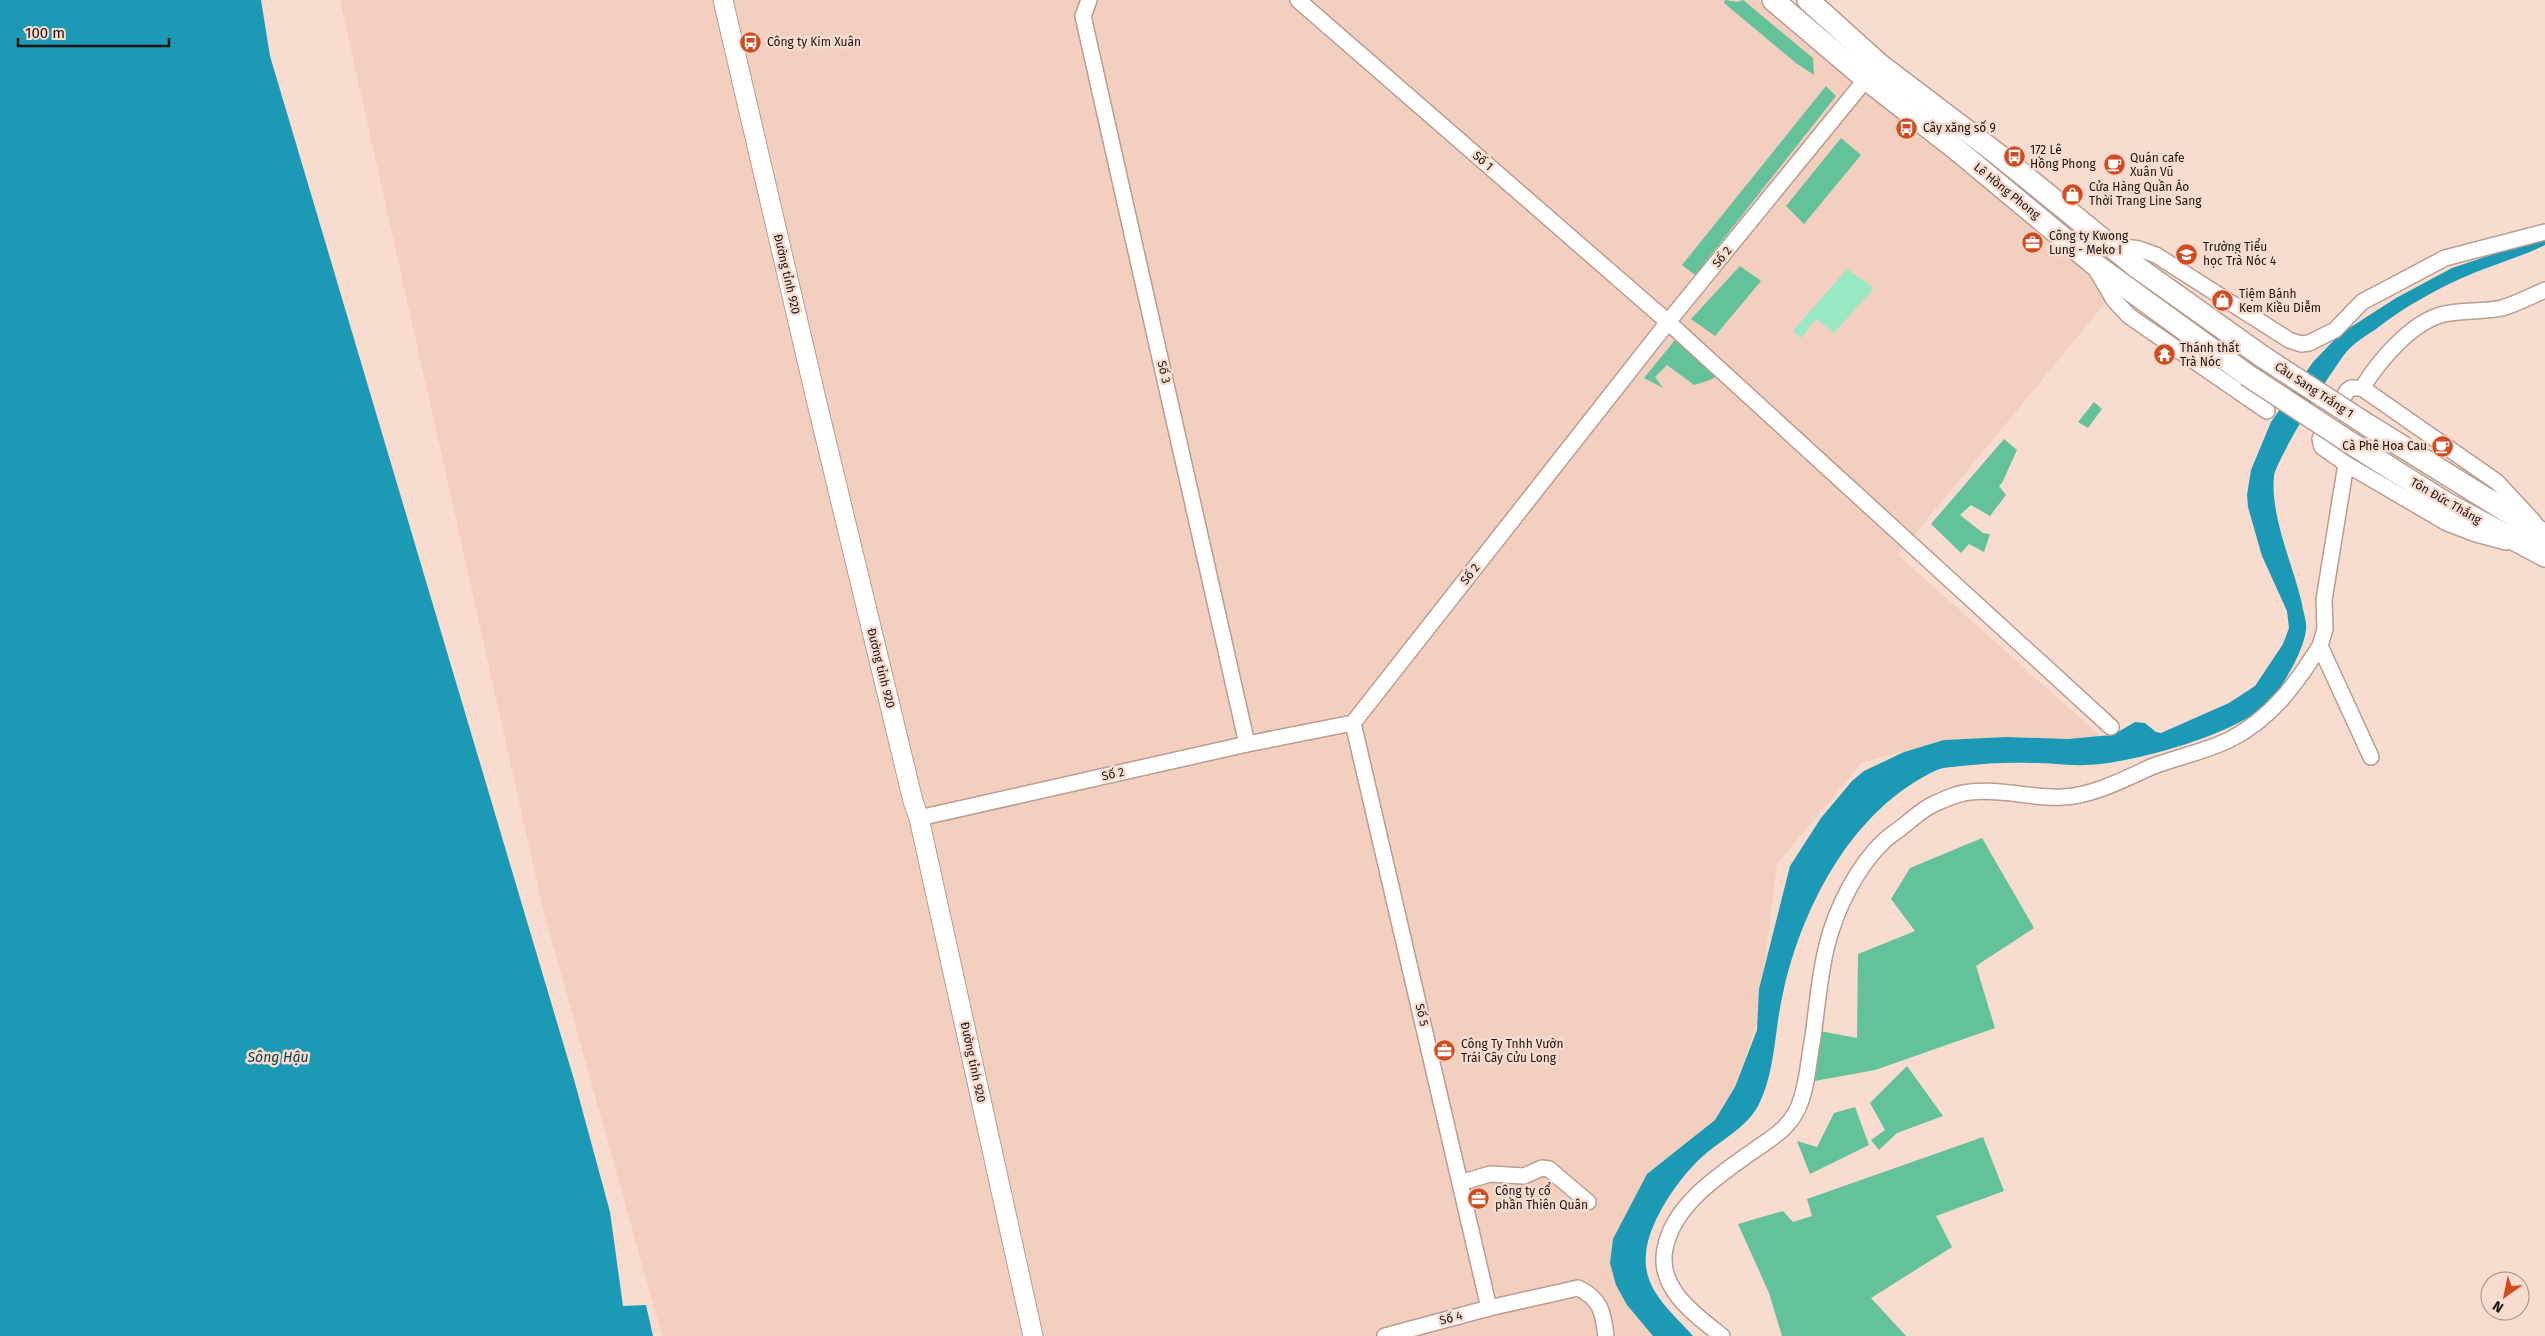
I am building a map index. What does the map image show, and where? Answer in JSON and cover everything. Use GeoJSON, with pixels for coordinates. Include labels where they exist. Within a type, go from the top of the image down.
{"type":"FeatureCollection","features":[{"type":"Feature","properties":{"kind":"highway","name":"Lê Hồng Phong"},"geometry":{"type":"LineString","coordinates":[[1773,0],[1872,71],[2000,156],[2138,268],[2263,356]]}},
{"type":"Feature","properties":{"kind":"highway","name":"Lê Hồng Phong"},"geometry":{"type":"LineString","coordinates":[[1808,0],[1872,71],[1956,149],[2093,263],[2247,375]]}},
{"type":"Feature","properties":{"kind":"highway","name":"Cầu Sang Trắng 1"},"geometry":{"type":"LineString","coordinates":[[2263,356],[2366,424]]}},
{"type":"Feature","properties":{"kind":"highway","name":"Cầu Sang Trắng 1"},"geometry":{"type":"LineString","coordinates":[[2247,375],[2349,442]]}},
{"type":"Feature","properties":{"kind":"highway","name":"Tôn Đức Thắng"},"geometry":{"type":"LineString","coordinates":[[2366,424],[2472,490],[2542,544]]}},
{"type":"Feature","properties":{"kind":"highway","name":"Tôn Đức Thắng"},"geometry":{"type":"LineString","coordinates":[[2349,442],[2457,518],[2542,544]]}},
{"type":"Feature","properties":{"kind":"main road","name":"Đường tỉnh 920"},"geometry":{"type":"LineString","coordinates":[[723,0],[821,421],[911,792],[919,818],[1033,1336]]}},
{"type":"Feature","properties":{"kind":"street","name":"Số 3"},"geometry":{"type":"LineString","coordinates":[[1089,0],[1084,16],[1247,744]]}},
{"type":"Feature","properties":{"kind":"street","name":"Số 1"},"geometry":{"type":"LineString","coordinates":[[1298,0],[1668,322],[2111,726]]}},
{"type":"Feature","properties":{"kind":"street","name":"Số 2"},"geometry":{"type":"LineString","coordinates":[[919,818],[1247,744],[1353,723],[1668,322],[1872,71]]}},
{"type":"Feature","properties":{"kind":"street"},"geometry":{"type":"LineString","coordinates":[[2109,245],[2139,248],[2156,255],[2290,340],[2301,344],[2309,343],[2335,330],[2362,302],[2445,258],[2545,232]]}},
{"type":"Feature","properties":{"kind":"street"},"geometry":{"type":"LineString","coordinates":[[2093,263],[2114,300],[2130,316],[2267,411]]}},
{"type":"Feature","properties":{"kind":"street"},"geometry":{"type":"LineString","coordinates":[[2362,388],[2380,361],[2431,320],[2444,314],[2504,308],[2545,290]]}},
{"type":"Feature","properties":{"kind":"street"},"geometry":{"type":"LineString","coordinates":[[2457,518],[2346,464],[2322,447],[2320,439],[2347,391],[2351,388],[2362,388],[2493,479],[2542,544]]}},
{"type":"Feature","properties":{"kind":"street"},"geometry":{"type":"LineString","coordinates":[[2346,464],[2324,600],[2322,639],[2371,757]]}},
{"type":"Feature","properties":{"kind":"street"},"geometry":{"type":"LineString","coordinates":[[2472,490],[2484,491],[2492,487],[2493,479]]}},
{"type":"Feature","properties":{"kind":"street"},"geometry":{"type":"LineString","coordinates":[[1722,1336],[1692,1313],[1675,1293],[1670,1283],[1664,1260],[1668,1239],[1680,1214],[1688,1203],[1732,1167],[1783,1131],[1794,1116],[1799,1105],[1806,1076],[1827,943],[1854,882],[1875,851],[1886,839],[1918,813],[1953,795],[1971,791],[2051,798],[2082,796],[2156,766],[2231,739],[2259,721],[2287,695],[2322,639]]}},
{"type":"Feature","properties":{"kind":"street","name":"Số 5"},"geometry":{"type":"LineString","coordinates":[[1353,723],[1489,1308]]}},
{"type":"Feature","properties":{"kind":"street"},"geometry":{"type":"LineString","coordinates":[[1460,1183],[1490,1174],[1524,1176],[1542,1168],[1549,1169],[1588,1202]]}},
{"type":"Feature","properties":{"kind":"street","name":"Số 4"},"geometry":{"type":"LineString","coordinates":[[1385,1336],[1489,1308],[1578,1288],[1590,1294],[1597,1301],[1604,1320],[1606,1336]]}},
{"type":"Feature","properties":{"kind":"shaded area"},"geometry":{"type":"Polygon","coordinates":[[[340,0],[1758,0],[2115,291],[1898,555],[2100,736],[2068,739],[2006,737],[1944,740],[1861,763],[1777,864],[1757,1023],[1735,1087],[1715,1120],[1647,1174],[1613,1240],[1627,1305],[1653,1336],[662,1336],[544,913],[340,0]]]}},
{"type":"Feature","properties":{"kind":"green space"},"geometry":{"type":"Polygon","coordinates":[[[1725,0],[1738,2],[1743,0],[1813,58],[1814,75],[1796,63],[1724,3],[1725,0]]]}},
{"type":"Feature","properties":{"kind":"green space"},"geometry":{"type":"Polygon","coordinates":[[[1826,86],[1836,96],[1695,275],[1682,265],[1826,86]]]}},
{"type":"Feature","properties":{"kind":"green space"},"geometry":{"type":"Polygon","coordinates":[[[1841,138],[1861,155],[1804,224],[1786,206],[1841,138]]]}},
{"type":"Feature","properties":{"kind":"green space"},"geometry":{"type":"Polygon","coordinates":[[[1740,266],[1761,281],[1715,336],[1691,319],[1740,266]]]}},
{"type":"Feature","properties":{"kind":"green space"},"geometry":{"type":"Polygon","coordinates":[[[1847,269],[1874,288],[1834,333],[1816,319],[1801,338],[1793,331],[1847,269]]]}},
{"type":"Feature","properties":{"kind":"green space"},"geometry":{"type":"Polygon","coordinates":[[[1675,340],[1717,376],[1694,385],[1667,365],[1655,377],[1663,388],[1644,378],[1675,340]]]}},
{"type":"Feature","properties":{"kind":"green space"},"geometry":{"type":"Polygon","coordinates":[[[2094,402],[2102,409],[2088,428],[2078,422],[2094,402]]]}},
{"type":"Feature","properties":{"kind":"green space"},"geometry":{"type":"Polygon","coordinates":[[[2004,439],[2017,450],[1999,486],[2006,495],[1990,516],[1971,505],[1960,515],[1983,533],[1990,534],[1984,552],[1969,544],[1961,553],[1931,524],[2004,439]]]}},
{"type":"Feature","properties":{"kind":"green space"},"geometry":{"type":"Polygon","coordinates":[[[1982,838],[2034,928],[1976,966],[1995,1028],[1875,1070],[1809,1082],[1820,1031],[1857,1038],[1858,954],[1915,931],[1891,899],[1910,868],[1982,838]]]}},
{"type":"Feature","properties":{"kind":"green space"},"geometry":{"type":"Polygon","coordinates":[[[1907,1066],[1943,1116],[1897,1133],[1879,1150],[1871,1140],[1885,1130],[1870,1103],[1907,1066]]]}},
{"type":"Feature","properties":{"kind":"green space"},"geometry":{"type":"Polygon","coordinates":[[[1855,1107],[1869,1145],[1810,1174],[1797,1141],[1817,1147],[1834,1113],[1855,1107]]]}},
{"type":"Feature","properties":{"kind":"green space"},"geometry":{"type":"Polygon","coordinates":[[[1983,1137],[2004,1191],[1936,1216],[1952,1247],[1871,1298],[1906,1336],[1782,1336],[1769,1293],[1738,1224],[1783,1211],[1793,1222],[1812,1216],[1807,1199],[1983,1137]]]}},
{"type":"Feature","properties":{"kind":"water","name":"Sông Hậu"},"geometry":{"type":"Polygon","coordinates":[[[0,0],[261,0],[270,56],[575,1083],[610,1212],[623,1306],[646,1305],[653,1336],[0,1336],[0,0]]]}},
{"type":"Feature","properties":{"kind":"water"},"geometry":{"type":"Polygon","coordinates":[[[2545,236],[2545,245],[2476,272],[2437,290],[2412,304],[2359,341],[2342,357],[2307,411],[2284,452],[2274,476],[2275,508],[2298,589],[2305,620],[2305,637],[2281,687],[2269,702],[2255,714],[2210,736],[2128,760],[2085,765],[2008,763],[1940,769],[1907,787],[1880,809],[1856,835],[1835,864],[1803,927],[1783,993],[1768,1079],[1758,1106],[1747,1121],[1703,1156],[1685,1175],[1667,1200],[1653,1228],[1648,1241],[1646,1267],[1653,1289],[1667,1308],[1693,1336],[1653,1336],[1627,1305],[1616,1285],[1610,1263],[1613,1239],[1647,1174],[1715,1120],[1735,1087],[1757,1030],[1759,989],[1790,866],[1821,818],[1852,781],[1864,771],[1904,752],[1944,740],[2006,737],[2068,739],[2113,735],[2135,722],[2145,723],[2156,732],[2161,733],[2229,703],[2255,686],[2283,644],[2289,628],[2287,611],[2262,556],[2248,507],[2247,495],[2251,470],[2271,422],[2313,362],[2340,334],[2396,298],[2452,268],[2491,255],[2510,245],[2545,236]]]}},
{"type":"Feature","properties":{"kind":"place","name":"Công ty Kim Xuân"},"geometry":{"type":"Point","coordinates":[751,42]}},
{"type":"Feature","properties":{"kind":"place","name":"Cây xăng số 9"},"geometry":{"type":"Point","coordinates":[1907,128]}},
{"type":"Feature","properties":{"kind":"place","name":"172 Lê Hồng Phong"},"geometry":{"type":"Point","coordinates":[2014,157]}},
{"type":"Feature","properties":{"kind":"place","name":"Quán cafe Xuân Vũ"},"geometry":{"type":"Point","coordinates":[2114,165]}},
{"type":"Feature","properties":{"kind":"place","name":"Cửa Hàng Quần Áo Thời Trang Line Sang"},"geometry":{"type":"Point","coordinates":[2073,194]}},
{"type":"Feature","properties":{"kind":"place","name":"Công ty Kwong Lung - Meko I"},"geometry":{"type":"Point","coordinates":[2033,243]}},
{"type":"Feature","properties":{"kind":"place","name":"Trường Tiểu học Trà Nóc 4"},"geometry":{"type":"Point","coordinates":[2187,254]}},
{"type":"Feature","properties":{"kind":"place","name":"Tiệm Bánh Kem Kiều Diễm"},"geometry":{"type":"Point","coordinates":[2223,301]}},
{"type":"Feature","properties":{"kind":"place","name":"Thánh thất Trà Nóc"},"geometry":{"type":"Point","coordinates":[2164,355]}},
{"type":"Feature","properties":{"kind":"place","name":"Cà Phê Hoa Cau"},"geometry":{"type":"Point","coordinates":[2443,446]}},
{"type":"Feature","properties":{"kind":"place","name":"Công Ty Tnhh Vườn Trái Cây Cửu Long"},"geometry":{"type":"Point","coordinates":[1445,1051]}},
{"type":"Feature","properties":{"kind":"place","name":"Công ty cổ phần Thiên Quân"},"geometry":{"type":"Point","coordinates":[1479,1198]}}]}
